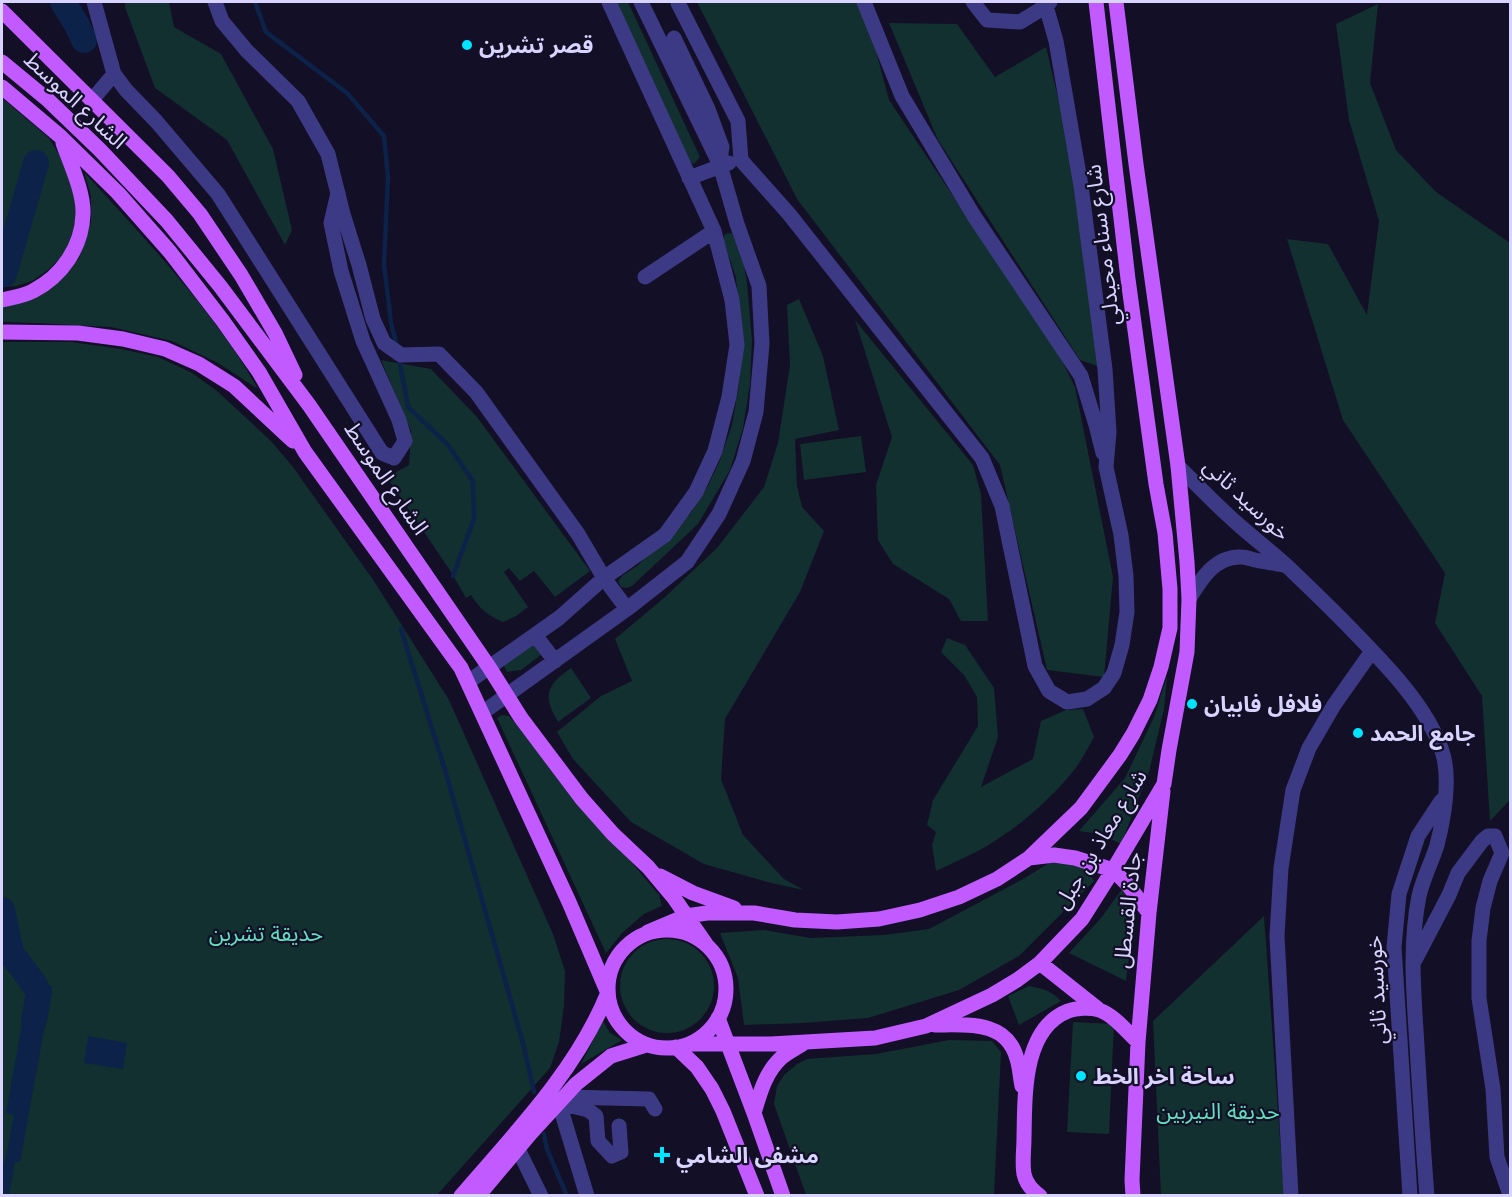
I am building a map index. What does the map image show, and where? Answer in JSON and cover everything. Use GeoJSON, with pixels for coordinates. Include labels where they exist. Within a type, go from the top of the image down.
{"type":"FeatureCollection","features":[{"type":"Feature","properties":{"kind":"main road","name":"شارع سناء محيدلي"},"geometry":{"type":"LineString","coordinates":[[1096,2],[1128,279],[1156,484]]}},
{"type":"Feature","properties":{"kind":"main road","name":"شارع سناء محيدلي"},"geometry":{"type":"LineString","coordinates":[[1116,2],[1178,466]]}},
{"type":"Feature","properties":{"kind":"main road"},"geometry":{"type":"LineString","coordinates":[[2,11],[168,176],[200,214],[241,275],[275,333],[309,405]]}},
{"type":"Feature","properties":{"kind":"main road","name":"الشارع الموسط"},"geometry":{"type":"LineString","coordinates":[[2,62],[48,100],[100,150],[167,220],[220,286],[309,405],[508,695],[521,718],[582,799],[613,834],[648,867],[706,944]]}},
{"type":"Feature","properties":{"kind":"main road","name":"الشارع الموسط"},"geometry":{"type":"LineString","coordinates":[[2,87],[61,137],[118,193],[170,252],[259,372],[305,452],[461,668],[569,902],[607,993]]}},
{"type":"Feature","properties":{"kind":"main road"},"geometry":{"type":"LineString","coordinates":[[2,300],[32,292],[51,279],[65,266],[79,239],[83,213],[82,203],[61,137]]}},
{"type":"Feature","properties":{"kind":"main road"},"geometry":{"type":"LineString","coordinates":[[2,332],[78,333],[123,339],[165,349],[199,364],[234,386],[305,452]]}},
{"type":"Feature","properties":{"kind":"main road","name":"شارع معاذ بن جبل"},"geometry":{"type":"LineString","coordinates":[[683,1046],[875,1038],[926,1026],[992,995],[1017,980],[1040,963],[1082,919],[1164,784],[1187,652],[1189,599],[1184,516],[1178,466]]}},
{"type":"Feature","properties":{"kind":"main road","name":"شارع معاذ بن جبل"},"geometry":{"type":"LineString","coordinates":[[648,932],[686,916],[723,912],[837,922],[879,919],[920,910],[959,897],[997,879],[1029,858],[1081,808],[1120,755],[1150,700],[1170,628],[1170,589],[1165,533],[1156,484]]}},
{"type":"Feature","properties":{"kind":"main road","name":"جادة القسطل"},"geometry":{"type":"LineString","coordinates":[[1133,1196],[1137,1042],[1164,784]]}},
{"type":"Feature","properties":{"kind":"main road"},"geometry":{"type":"LineString","coordinates":[[1029,858],[1054,855],[1075,858],[1113,870],[1128,885],[1149,913]]}},
{"type":"Feature","properties":{"kind":"main road"},"geometry":{"type":"LineString","coordinates":[[648,867],[664,879],[693,894],[754,914]]}},
{"type":"Feature","properties":{"kind":"main road"},"geometry":{"type":"LineString","coordinates":[[461,1196],[552,1088],[584,1042],[600,1014],[607,993],[609,972],[618,954],[631,941],[648,932],[663,929],[678,930],[693,935],[717,956],[726,987],[724,1003],[718,1018],[701,1038],[683,1046],[661,1048],[646,1045],[631,1036],[619,1024],[610,1008],[607,993]]}},
{"type":"Feature","properties":{"kind":"main road"},"geometry":{"type":"LineString","coordinates":[[1040,963],[1098,1009],[1110,1015],[1137,1042]]}},
{"type":"Feature","properties":{"kind":"main road"},"geometry":{"type":"LineString","coordinates":[[1041,1196],[1032,1189],[1024,1175],[1026,1086],[1033,1054],[1038,1038],[1057,1016],[1071,1010],[1098,1009]]}},
{"type":"Feature","properties":{"kind":"main road"},"geometry":{"type":"LineString","coordinates":[[718,1018],[783,1196]]}},
{"type":"Feature","properties":{"kind":"main road"},"geometry":{"type":"LineString","coordinates":[[926,1026],[968,1024],[987,1027],[1005,1036],[1017,1057],[1025,1103]]}},
{"type":"Feature","properties":{"kind":"main road"},"geometry":{"type":"LineString","coordinates":[[754,1113],[768,1072],[781,1058],[806,1042]]}},
{"type":"Feature","properties":{"kind":"main road"},"geometry":{"type":"LineString","coordinates":[[478,1196],[576,1084],[611,1056],[646,1045]]}},
{"type":"Feature","properties":{"kind":"main road"},"geometry":{"type":"LineString","coordinates":[[683,1046],[712,1089],[758,1196]]}},
{"type":"Feature","properties":{"kind":"street"},"geometry":{"type":"LineString","coordinates":[[94,2],[114,74],[218,194],[382,453],[394,458],[405,441],[399,420],[363,341],[341,272],[331,223],[338,193]]}},
{"type":"Feature","properties":{"kind":"street"},"geometry":{"type":"LineString","coordinates":[[215,2],[222,21],[248,51],[298,101],[328,154],[373,319],[384,343],[401,355],[439,354],[476,392],[578,534],[604,578],[627,609]]}},
{"type":"Feature","properties":{"kind":"street"},"geometry":{"type":"LineString","coordinates":[[468,682],[559,618],[604,578],[665,535],[696,492],[715,451],[729,397],[737,345],[732,300],[714,231],[609,2]]}},
{"type":"Feature","properties":{"kind":"street"},"geometry":{"type":"LineString","coordinates":[[482,713],[627,609],[687,562],[719,514],[744,461],[756,412],[762,344],[759,286],[737,224],[720,165],[641,2]]}},
{"type":"Feature","properties":{"kind":"street"},"geometry":{"type":"LineString","coordinates":[[678,3],[738,121],[741,160],[789,214],[982,458],[1002,506],[1035,666],[1049,691],[1067,702],[1087,699],[1104,688],[1114,673],[1128,612],[1121,535],[1096,425],[1080,376],[974,216],[902,96],[864,2]]}},
{"type":"Feature","properties":{"kind":"street"},"geometry":{"type":"LineString","coordinates":[[973,2],[987,20],[1020,22],[1048,4],[1081,186],[1098,313],[1105,369],[1109,432],[1106,467]]}},
{"type":"Feature","properties":{"kind":"street"},"geometry":{"type":"LineString","coordinates":[[674,38],[708,109],[722,147],[720,165]]}},
{"type":"Feature","properties":{"kind":"street"},"geometry":{"type":"LineString","coordinates":[[92,100],[114,74]]}},
{"type":"Feature","properties":{"kind":"street"},"geometry":{"type":"LineString","coordinates":[[689,178],[720,165],[741,160]]}},
{"type":"Feature","properties":{"kind":"street"},"geometry":{"type":"LineString","coordinates":[[645,277],[714,231]]}},
{"type":"Feature","properties":{"kind":"street","name":"خورسيد ثاني"},"geometry":{"type":"LineString","coordinates":[[1178,466],[1238,524],[1286,565],[1372,651],[1405,688],[1433,731],[1442,751],[1447,774],[1446,793],[1437,846],[1426,873],[1414,924],[1412,965],[1427,1196]]}},
{"type":"Feature","properties":{"kind":"street","name":"خورسيد ثاني"},"geometry":{"type":"LineString","coordinates":[[1189,599],[1210,568],[1220,562],[1242,556],[1286,565]]}},
{"type":"Feature","properties":{"kind":"street"},"geometry":{"type":"LineString","coordinates":[[535,635],[555,661]]}},
{"type":"Feature","properties":{"kind":"street"},"geometry":{"type":"LineString","coordinates":[[1291,1196],[1277,936],[1281,868],[1293,790],[1309,748],[1334,705],[1372,651]]}},
{"type":"Feature","properties":{"kind":"street","name":"خورسيد ثاني"},"geometry":{"type":"LineString","coordinates":[[1410,1196],[1394,947],[1395,924],[1399,894],[1418,836],[1446,793]]}},
{"type":"Feature","properties":{"kind":"street"},"geometry":{"type":"LineString","coordinates":[[1412,965],[1458,873],[1482,841],[1488,836],[1495,836],[1502,853],[1490,882],[1483,908],[1479,941],[1479,998],[1493,1089],[1497,1157],[1510,1195]]}},
{"type":"Feature","properties":{"kind":"street"},"geometry":{"type":"LineString","coordinates":[[562,1100],[649,1100],[655,1108]]}},
{"type":"Feature","properties":{"kind":"street"},"geometry":{"type":"LineString","coordinates":[[562,1100],[588,1110],[596,1116],[598,1141],[612,1156],[621,1152],[619,1126]]}},
{"type":"Feature","properties":{"kind":"street"},"geometry":{"type":"LineString","coordinates":[[562,1100],[587,1196]]}},
{"type":"Feature","properties":{"kind":"street"},"geometry":{"type":"LineString","coordinates":[[518,1149],[541,1196]]}},
{"type":"Feature","properties":{"kind":"green space"},"geometry":{"type":"Polygon","coordinates":[[[125,2],[169,2],[174,27],[221,54],[273,149],[292,230],[285,245],[227,140],[155,88],[125,2]]]}},
{"type":"Feature","properties":{"kind":"green space"},"geometry":{"type":"Polygon","coordinates":[[[616,2],[628,2],[700,157],[694,164],[689,162],[616,2]]]}},
{"type":"Feature","properties":{"kind":"green space"},"geometry":{"type":"Polygon","coordinates":[[[697,2],[863,2],[889,100],[1059,355],[1075,387],[1113,577],[1104,677],[1047,670],[1000,465],[797,199],[697,2]]]}},
{"type":"Feature","properties":{"kind":"green space"},"geometry":{"type":"Polygon","coordinates":[[[1378,4],[1370,83],[1396,150],[1436,192],[1510,243],[1510,800],[1490,821],[1482,696],[1435,623],[1445,573],[1343,420],[1287,239],[1328,244],[1367,315],[1379,221],[1349,120],[1336,24],[1378,4]]]}},
{"type":"Feature","properties":{"kind":"green space"},"geometry":{"type":"Polygon","coordinates":[[[889,23],[957,24],[995,77],[1046,47],[1065,127],[1100,367],[1080,360],[938,140],[889,23]]]}},
{"type":"Feature","properties":{"kind":"green space"},"geometry":{"type":"Polygon","coordinates":[[[2,98],[49,138],[72,175],[77,211],[71,241],[62,256],[32,281],[2,287],[2,98]]]}},
{"type":"Feature","properties":{"kind":"green space"},"geometry":{"type":"Polygon","coordinates":[[[84,172],[162,258],[199,303],[234,350],[258,389],[218,363],[172,341],[111,327],[2,322],[2,306],[59,282],[79,258],[91,222],[91,196],[84,172]]]}},
{"type":"Feature","properties":{"kind":"green space"},"geometry":{"type":"Polygon","coordinates":[[[732,233],[744,265],[752,340],[750,384],[743,428],[730,470],[698,524],[632,586],[621,587],[618,581],[623,575],[637,566],[690,514],[708,486],[732,425],[739,385],[742,346],[736,277],[723,240],[725,234],[732,233]]]}},
{"type":"Feature","properties":{"kind":"green space"},"geometry":{"type":"Polygon","coordinates":[[[799,299],[823,356],[839,430],[795,439],[797,486],[802,507],[824,531],[800,592],[725,719],[721,779],[743,835],[784,879],[804,890],[704,864],[631,822],[573,759],[557,732],[601,696],[632,681],[615,639],[665,597],[717,548],[764,487],[778,443],[790,365],[787,305],[799,299]]]}},
{"type":"Feature","properties":{"kind":"green space"},"geometry":{"type":"Polygon","coordinates":[[[855,320],[973,465],[981,494],[988,621],[961,621],[949,599],[893,564],[878,540],[876,485],[892,437],[855,320]]]}},
{"type":"Feature","properties":{"kind":"green space","name":"حديقة تشرين"},"geometry":{"type":"Polygon","coordinates":[[[2,342],[71,342],[158,357],[192,373],[217,391],[271,441],[293,467],[374,581],[449,700],[553,934],[565,971],[564,1006],[559,1042],[550,1068],[437,1195],[2,1195],[2,342]]]}},
{"type":"Feature","properties":{"kind":"green space"},"geometry":{"type":"Polygon","coordinates":[[[381,360],[431,369],[477,417],[590,571],[555,597],[534,571],[520,581],[509,568],[504,572],[528,607],[503,622],[484,611],[471,595],[466,598],[387,477],[409,465],[411,431],[381,360]]]}},
{"type":"Feature","properties":{"kind":"green space"},"geometry":{"type":"Polygon","coordinates":[[[861,436],[866,472],[804,480],[800,444],[861,436]]]}},
{"type":"Feature","properties":{"kind":"green space"},"geometry":{"type":"Polygon","coordinates":[[[947,638],[965,645],[994,688],[998,737],[981,787],[1033,759],[1041,721],[1066,710],[1083,709],[1094,737],[1075,769],[1030,815],[973,854],[936,871],[932,845],[936,832],[927,825],[933,800],[978,726],[977,697],[964,675],[941,652],[947,638]]]}},
{"type":"Feature","properties":{"kind":"green space"},"geometry":{"type":"Polygon","coordinates":[[[533,642],[542,654],[521,670],[507,672],[504,666],[533,642]]]}},
{"type":"Feature","properties":{"kind":"green space"},"geometry":{"type":"Polygon","coordinates":[[[571,668],[591,698],[558,722],[550,705],[549,692],[556,680],[571,668]]]}},
{"type":"Feature","properties":{"kind":"green space"},"geometry":{"type":"Polygon","coordinates":[[[1167,676],[1164,709],[1149,772],[1121,844],[1100,834],[1079,831],[1125,778],[1154,717],[1167,676]]]}},
{"type":"Feature","properties":{"kind":"green space"},"geometry":{"type":"Polygon","coordinates":[[[502,715],[509,716],[659,895],[662,906],[644,914],[622,933],[606,953],[497,718],[502,715]]]}},
{"type":"Feature","properties":{"kind":"green space"},"geometry":{"type":"Polygon","coordinates":[[[1068,862],[1086,867],[1094,881],[1019,956],[959,990],[868,1018],[744,1025],[738,978],[720,933],[764,930],[811,938],[884,935],[929,929],[1049,863],[1068,862]]]}},
{"type":"Feature","properties":{"kind":"green space"},"geometry":{"type":"Polygon","coordinates":[[[1122,889],[1130,904],[1133,925],[1126,981],[1069,953],[1101,918],[1122,889]]]}},
{"type":"Feature","properties":{"kind":"green space","name":"حديقة النيربين"},"geometry":{"type":"Polygon","coordinates":[[[1264,916],[1284,1195],[1161,1195],[1153,1021],[1264,916]]]}},
{"type":"Feature","properties":{"kind":"green space"},"geometry":{"type":"Polygon","coordinates":[[[667,939],[685,943],[700,953],[710,968],[714,986],[710,1004],[700,1019],[685,1029],[667,1033],[649,1029],[634,1019],[624,1004],[620,986],[624,968],[634,953],[649,943],[667,939]]]}},
{"type":"Feature","properties":{"kind":"green space"},"geometry":{"type":"Polygon","coordinates":[[[1029,986],[1046,990],[1061,1001],[1019,1025],[1008,996],[1029,986]]]}},
{"type":"Feature","properties":{"kind":"green space"},"geometry":{"type":"Polygon","coordinates":[[[603,1021],[610,1033],[622,1040],[581,1064],[603,1021]]]}},
{"type":"Feature","properties":{"kind":"green space"},"geometry":{"type":"Polygon","coordinates":[[[1073,1022],[1114,1024],[1109,1134],[1067,1132],[1073,1022]]]}},
{"type":"Feature","properties":{"kind":"green space"},"geometry":{"type":"Polygon","coordinates":[[[949,1040],[992,1041],[1001,1052],[994,1195],[806,1195],[774,1104],[777,1086],[784,1075],[807,1059],[876,1054],[949,1040]]]}},
{"type":"Feature","properties":{"kind":"water"},"geometry":{"type":"Polygon","coordinates":[[[40,985],[52,986],[20,1162],[15,1162],[9,1195],[2,1195],[2,1162],[5,1161],[14,1115],[6,1113],[28,990],[40,985]]]}},
{"type":"Feature","properties":{"kind":"water"},"geometry":{"type":"Polygon","coordinates":[[[88,1036],[127,1043],[123,1069],[84,1063],[88,1036]]]}},
{"type":"Feature","properties":{"kind":"waterway"},"geometry":{"type":"LineString","coordinates":[[63,2],[84,40]]}},
{"type":"Feature","properties":{"kind":"waterway"},"geometry":{"type":"LineString","coordinates":[[255,2],[266,32],[347,93],[384,136],[388,177],[384,264],[391,323],[397,347]]}},
{"type":"Feature","properties":{"kind":"waterway"},"geometry":{"type":"LineString","coordinates":[[4,274],[36,163]]}},
{"type":"Feature","properties":{"kind":"waterway"},"geometry":{"type":"LineString","coordinates":[[399,358],[408,407],[448,445],[473,481],[474,519],[453,576]]}},
{"type":"Feature","properties":{"kind":"waterway"},"geometry":{"type":"LineString","coordinates":[[401,629],[445,770],[523,1043],[534,1092]]}},
{"type":"Feature","properties":{"kind":"waterway"},"geometry":{"type":"LineString","coordinates":[[2,910],[11,953],[39,993],[34,1020]]}},
{"type":"Feature","properties":{"kind":"waterway"},"geometry":{"type":"LineString","coordinates":[[544,1134],[547,1149],[567,1196]]}},
{"type":"Feature","properties":{"kind":"place","name":"قصر تشرين"},"geometry":{"type":"Point","coordinates":[467,45]}},
{"type":"Feature","properties":{"kind":"place","name":"فلافل فابيان"},"geometry":{"type":"Point","coordinates":[1192,704]}},
{"type":"Feature","properties":{"kind":"place","name":"جامع الحمد"},"geometry":{"type":"Point","coordinates":[1358,733]}},
{"type":"Feature","properties":{"kind":"place","name":"ساحة اخر الخط"},"geometry":{"type":"Point","coordinates":[1081,1076]}},
{"type":"Feature","properties":{"kind":"place","name":"مشفى الشامي"},"geometry":{"type":"Point","coordinates":[662,1155]}}]}
